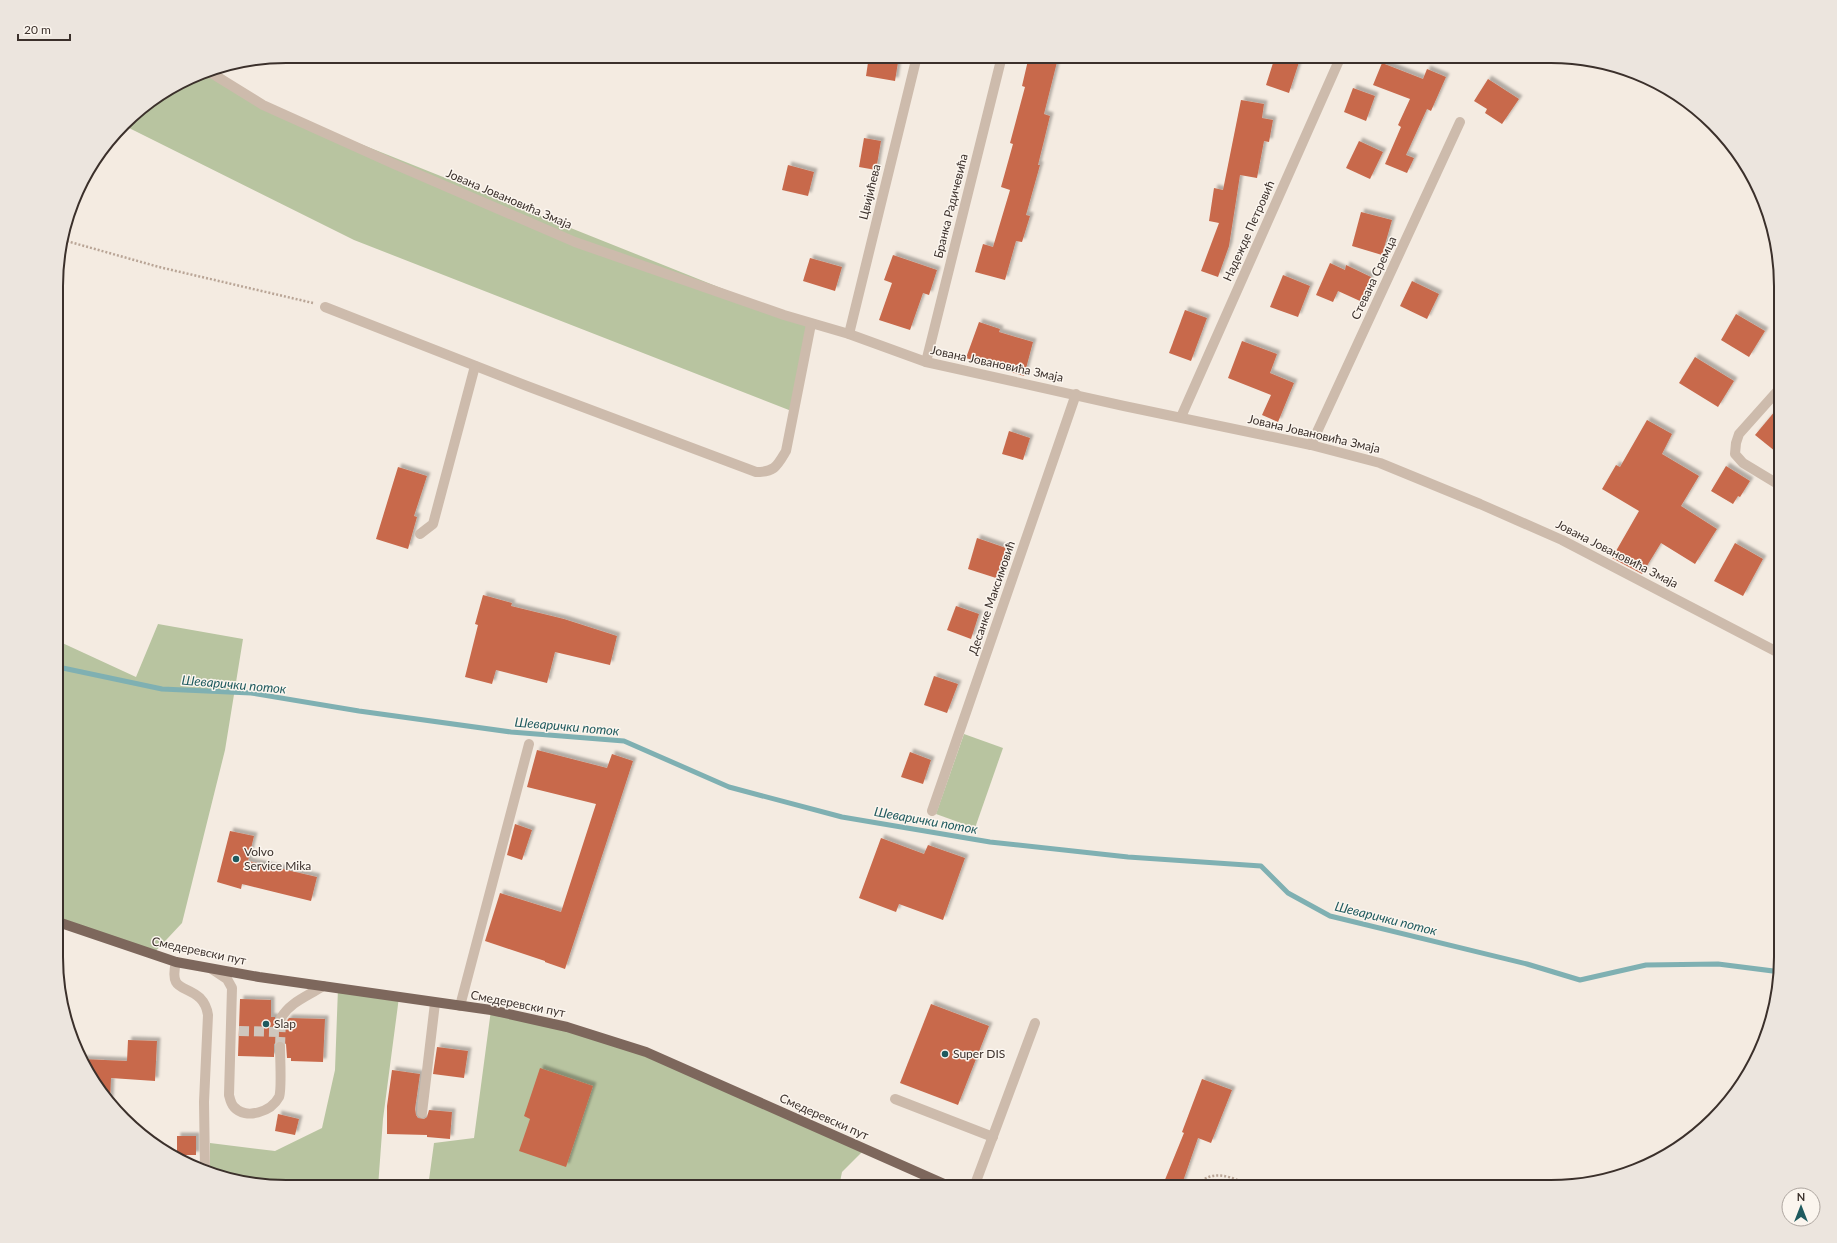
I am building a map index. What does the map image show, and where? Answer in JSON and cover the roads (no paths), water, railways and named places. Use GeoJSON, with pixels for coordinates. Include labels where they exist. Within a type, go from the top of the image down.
{"type":"FeatureCollection","features":[{"type":"Feature","properties":{"kind":"main road","name":"Смедеревски пут"},"geometry":{"type":"LineString","coordinates":[[63,924],[176,962],[212,969],[498,1012],[567,1027],[646,1052],[935,1180]]}},
{"type":"Feature","properties":{"kind":"street","name":"Цвијићева"},"geometry":{"type":"LineString","coordinates":[[849,334],[915,63]]}},
{"type":"Feature","properties":{"kind":"street","name":"Бранка Радичевића"},"geometry":{"type":"LineString","coordinates":[[926,362],[1000,63]]}},
{"type":"Feature","properties":{"kind":"street","name":"Надежде Петровић"},"geometry":{"type":"LineString","coordinates":[[1181,417],[1338,63]]}},
{"type":"Feature","properties":{"kind":"street","name":"Јована Јовановића Змаја"},"geometry":{"type":"LineString","coordinates":[[214,75],[270,108],[394,164],[575,242],[811,324],[849,334],[926,362],[1311,445],[1380,463],[1480,504],[1562,540],[1774,651]]}},
{"type":"Feature","properties":{"kind":"street","name":"Стевана Сремца"},"geometry":{"type":"LineString","coordinates":[[1311,445],[1460,122]]}},
{"type":"Feature","properties":{"kind":"street"},"geometry":{"type":"LineString","coordinates":[[325,306],[475,366],[756,472],[764,472],[776,468],[786,451],[811,324]]}},
{"type":"Feature","properties":{"kind":"street"},"geometry":{"type":"LineString","coordinates":[[420,534],[432,524],[475,366]]}},
{"type":"Feature","properties":{"kind":"street","name":"Десанке Максимовић"},"geometry":{"type":"LineString","coordinates":[[932,811],[1076,394]]}},
{"type":"Feature","properties":{"kind":"street"},"geometry":{"type":"LineString","coordinates":[[1774,394],[1739,434],[1735,454],[1743,463],[1774,482]]}},
{"type":"Feature","properties":{"kind":"street"},"geometry":{"type":"LineString","coordinates":[[460,1006],[529,744]]}},
{"type":"Feature","properties":{"kind":"street"},"geometry":{"type":"LineString","coordinates":[[176,962],[174,971],[175,980],[181,988],[200,998],[206,1005],[208,1015],[204,1102],[204,1164]]}},
{"type":"Feature","properties":{"kind":"street"},"geometry":{"type":"LineString","coordinates":[[212,969],[227,979],[232,988],[235,1031],[229,1095],[233,1106],[242,1113],[252,1114],[271,1107],[279,1096],[280,1047]]}},
{"type":"Feature","properties":{"kind":"street"},"geometry":{"type":"LineString","coordinates":[[281,1018],[286,1009],[323,986]]}},
{"type":"Feature","properties":{"kind":"street"},"geometry":{"type":"LineString","coordinates":[[422,1113],[435,1003]]}},
{"type":"Feature","properties":{"kind":"street"},"geometry":{"type":"LineString","coordinates":[[977,1180],[1035,1023]]}},
{"type":"Feature","properties":{"kind":"street"},"geometry":{"type":"LineString","coordinates":[[895,1099],[993,1137]]}},
{"type":"Feature","properties":{"kind":"waterway","name":"Шеварички поток"},"geometry":{"type":"LineString","coordinates":[[63,668],[162,689],[251,693],[359,711],[511,732],[624,741],[729,787],[842,817],[990,842],[1128,857],[1261,866],[1288,893],[1330,916],[1527,964],[1580,980],[1646,965],[1718,964],[1774,971]]}},
{"type":"Feature","properties":{"kind":"tunnel"},"geometry":{"type":"LineString","coordinates":[[280,1047],[281,1018]]}},
{"type":"Feature","properties":{"kind":"tunnel"},"geometry":{"type":"LineString","coordinates":[[239,1031],[280,1032]]}},
{"type":"Feature","properties":{"kind":"place","name":"Volvo Service Mika"},"geometry":{"type":"Point","coordinates":[236,859]}},
{"type":"Feature","properties":{"kind":"place","name":"Slap"},"geometry":{"type":"Point","coordinates":[266,1024]}},
{"type":"Feature","properties":{"kind":"place","name":"Super DIS"},"geometry":{"type":"Point","coordinates":[945,1054]}}]}
